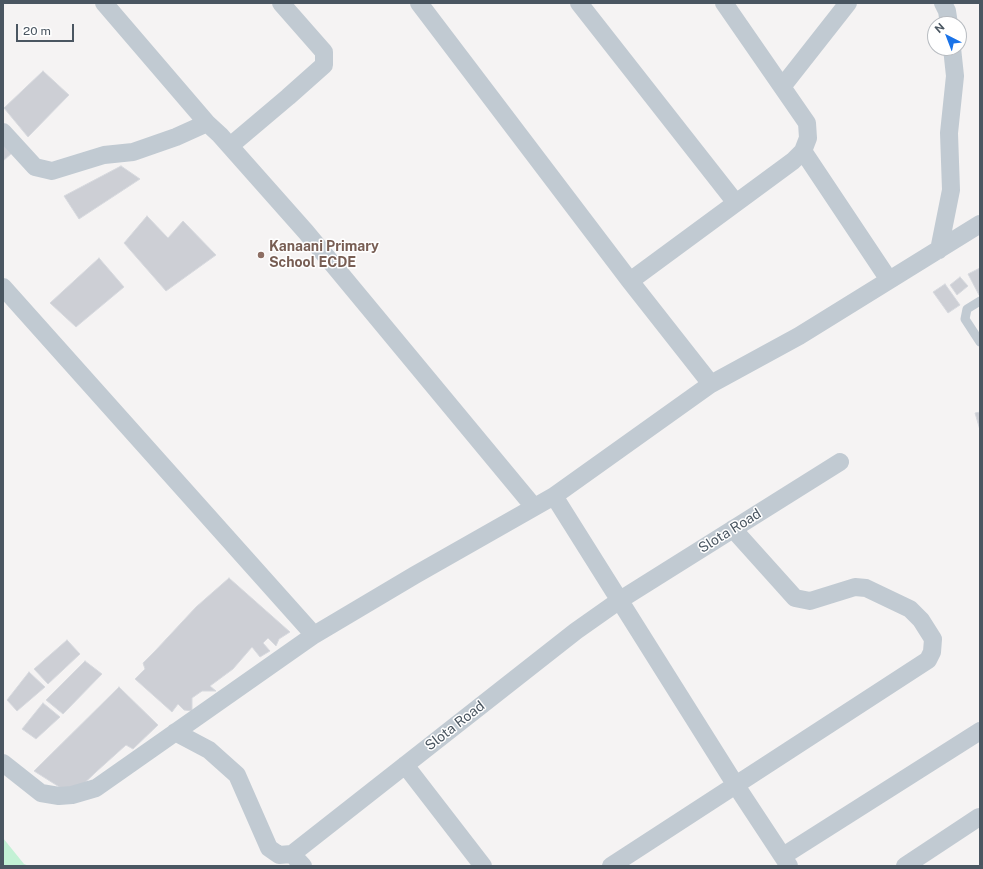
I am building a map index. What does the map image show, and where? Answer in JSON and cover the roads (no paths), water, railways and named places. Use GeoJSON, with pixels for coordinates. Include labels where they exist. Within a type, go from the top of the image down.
{"type":"FeatureCollection","features":[{"type":"Feature","properties":{"kind":"street"},"geometry":{"type":"LineString","coordinates":[[104,3],[207,123],[230,146],[306,232],[534,507]]}},
{"type":"Feature","properties":{"kind":"street"},"geometry":{"type":"LineString","coordinates":[[230,146],[288,98],[324,65],[324,52],[281,3]]}},
{"type":"Feature","properties":{"kind":"street"},"geometry":{"type":"LineString","coordinates":[[418,3],[630,281],[711,384]]}},
{"type":"Feature","properties":{"kind":"street"},"geometry":{"type":"LineString","coordinates":[[578,3],[736,203]]}},
{"type":"Feature","properties":{"kind":"street"},"geometry":{"type":"LineString","coordinates":[[630,281],[793,161],[803,151],[808,138],[807,123],[724,3]]}},
{"type":"Feature","properties":{"kind":"street"},"geometry":{"type":"LineString","coordinates":[[782,87],[848,3]]}},
{"type":"Feature","properties":{"kind":"street"},"geometry":{"type":"LineString","coordinates":[[939,250],[951,190],[950,133],[955,76],[953,56]]}},
{"type":"Feature","properties":{"kind":"street"},"geometry":{"type":"LineString","coordinates":[[3,132],[35,167],[52,171],[104,155],[133,152],[176,137],[207,123]]}},
{"type":"Feature","properties":{"kind":"street"},"geometry":{"type":"LineString","coordinates":[[803,151],[889,280]]}},
{"type":"Feature","properties":{"kind":"street"},"geometry":{"type":"LineString","coordinates":[[3,763],[41,793],[59,796],[72,795],[96,788],[314,635],[415,575],[554,496],[711,384],[799,336],[980,224]]}},
{"type":"Feature","properties":{"kind":"street"},"geometry":{"type":"LineString","coordinates":[[3,287],[314,635]]}},
{"type":"Feature","properties":{"kind":"street","name":"Slota Road"},"geometry":{"type":"LineString","coordinates":[[298,860],[405,765],[576,631],[620,600],[840,462]]}},
{"type":"Feature","properties":{"kind":"street"},"geometry":{"type":"LineString","coordinates":[[554,496],[735,784],[786,861],[980,731]]}},
{"type":"Feature","properties":{"kind":"street"},"geometry":{"type":"LineString","coordinates":[[611,866],[928,660],[932,652],[933,639],[921,620],[910,609],[866,588],[855,587],[810,601],[795,598],[733,529]]}},
{"type":"Feature","properties":{"kind":"street"},"geometry":{"type":"LineString","coordinates":[[175,732],[209,750],[237,775],[269,848],[279,855],[298,860]]}},
{"type":"Feature","properties":{"kind":"street"},"geometry":{"type":"LineString","coordinates":[[405,765],[483,866]]}},
{"type":"Feature","properties":{"kind":"street"},"geometry":{"type":"LineString","coordinates":[[905,866],[979,817]]}},
{"type":"Feature","properties":{"kind":"lane"},"geometry":{"type":"LineString","coordinates":[[980,300],[967,308],[965,319],[980,342]]}},
{"type":"Feature","properties":{"kind":"place","name":"Kanaani Primary School ECDE"},"geometry":{"type":"Point","coordinates":[261,255]}}]}
